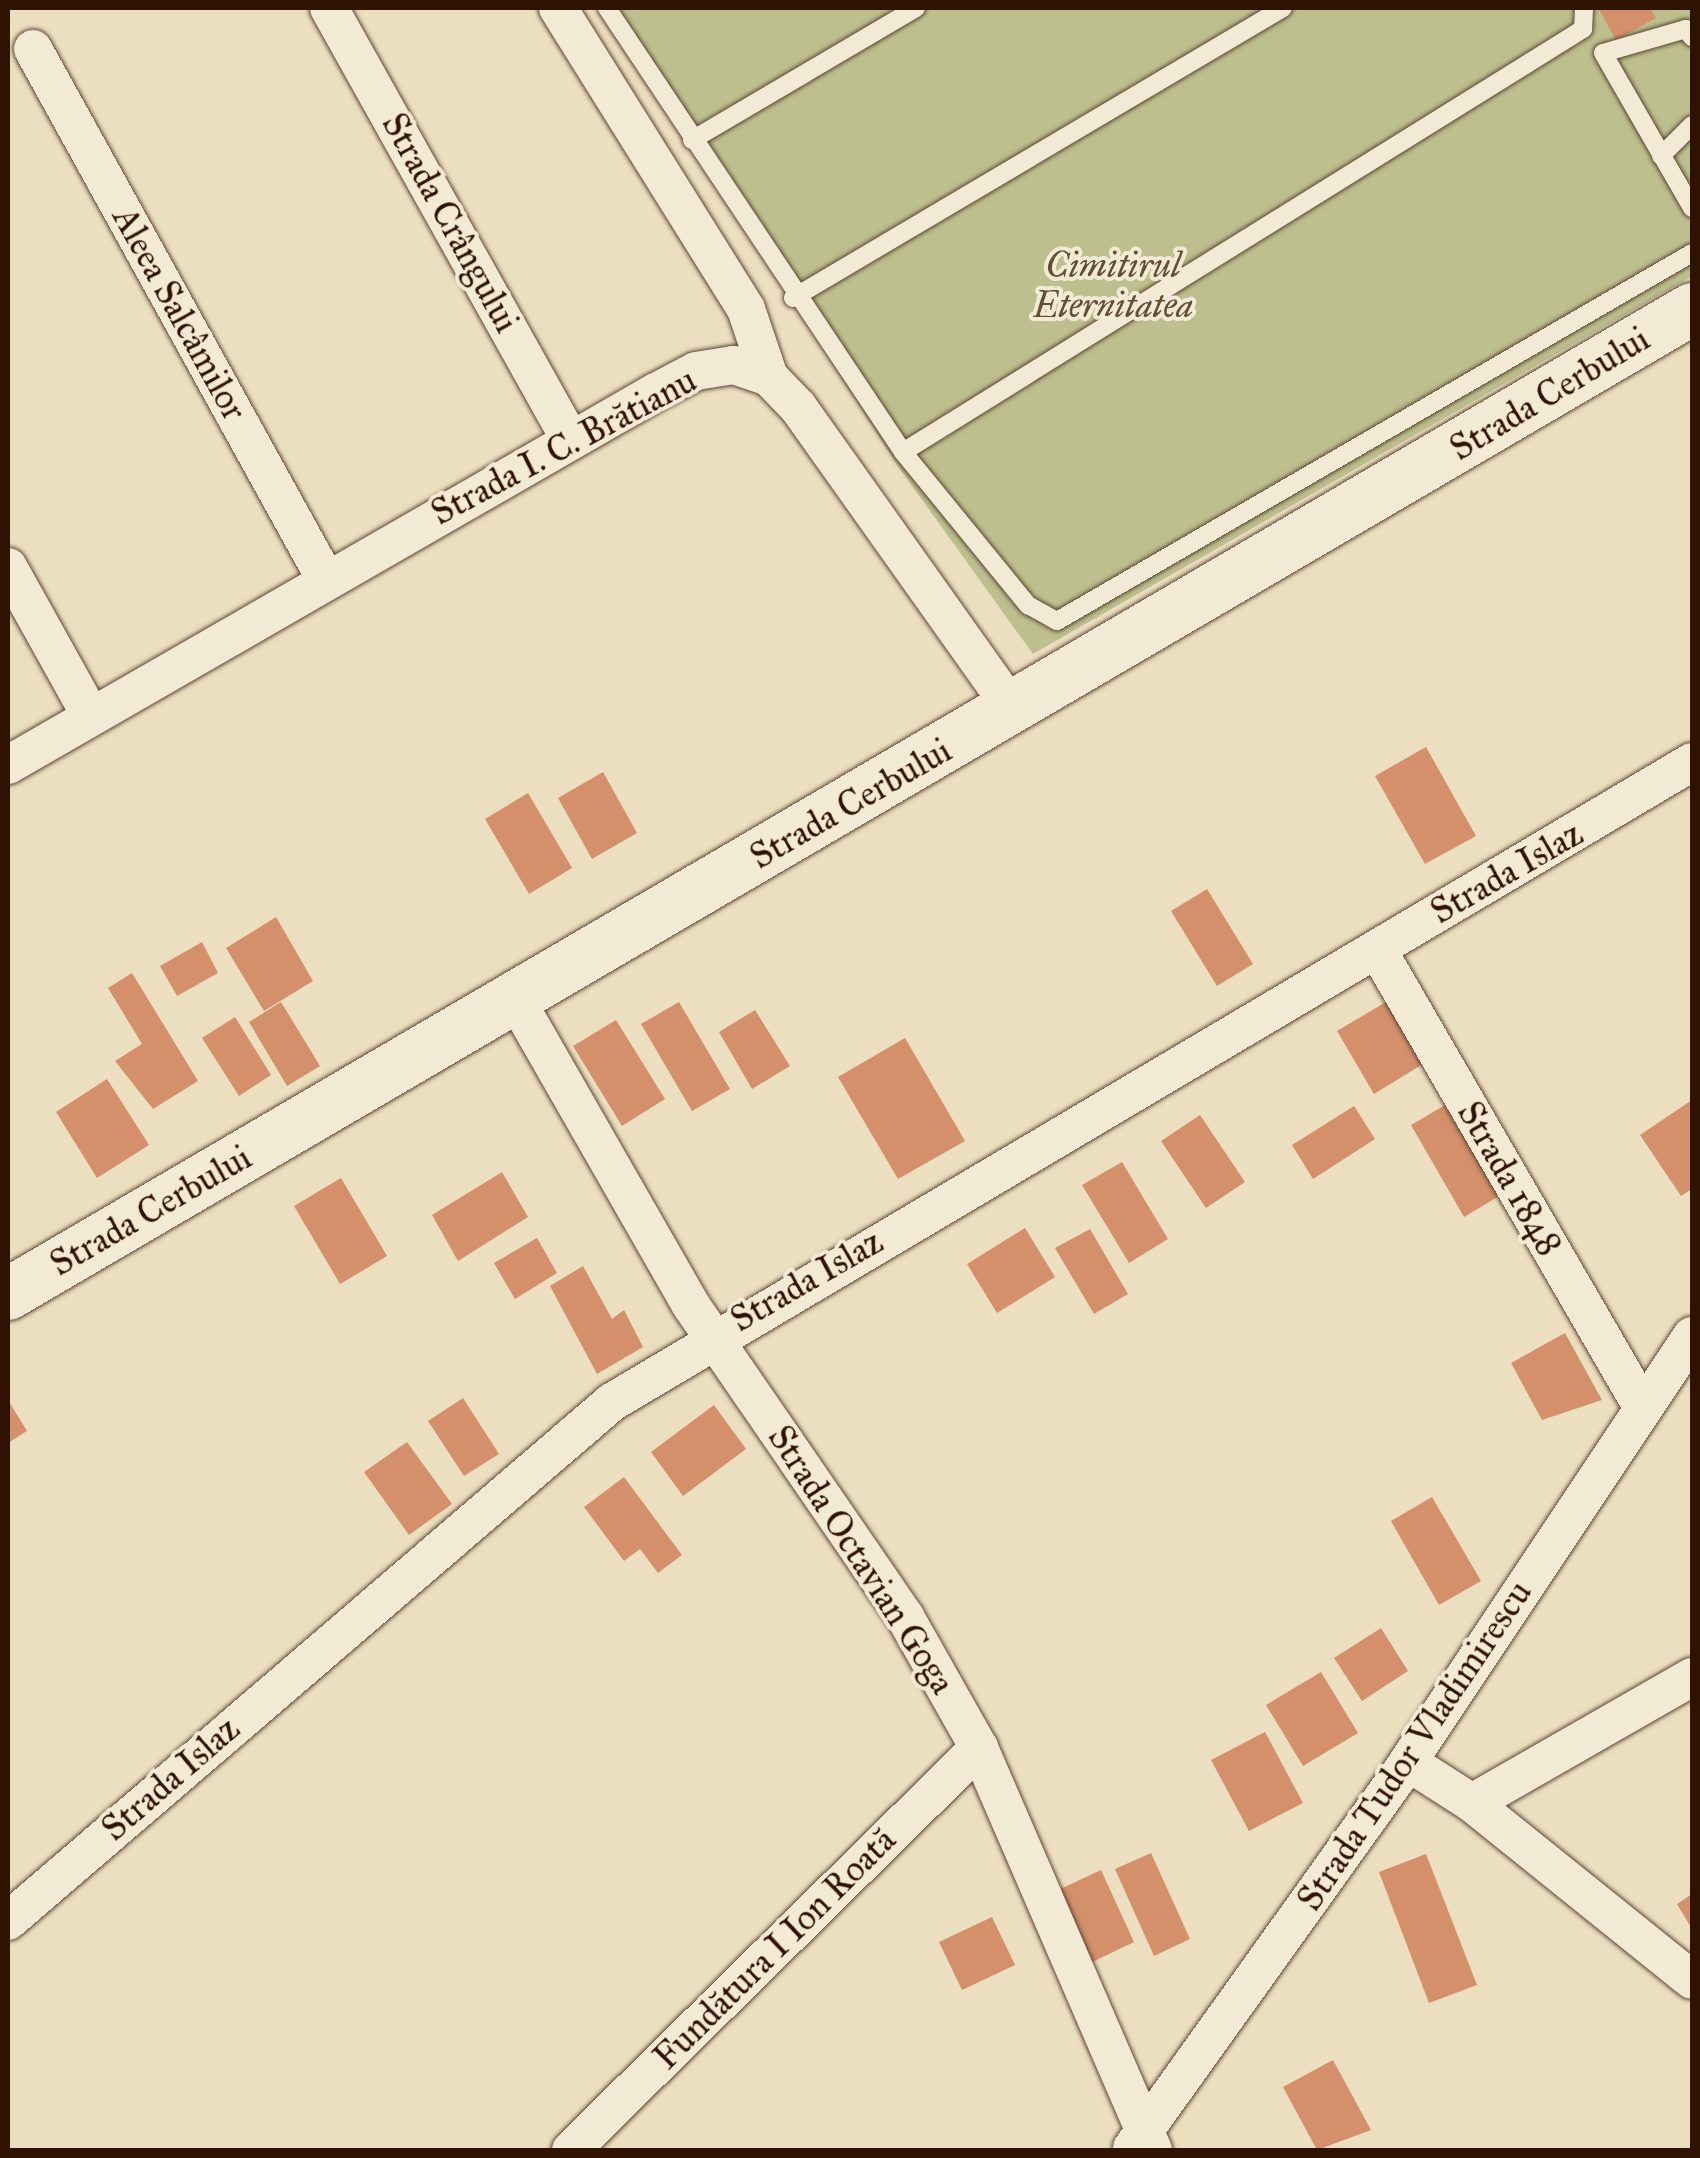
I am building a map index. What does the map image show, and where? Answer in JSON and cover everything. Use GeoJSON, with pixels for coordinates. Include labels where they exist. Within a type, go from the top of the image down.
{"type":"FeatureCollection","features":[{"type":"Feature","properties":{"kind":"street","name":"Strada Crângului"},"geometry":{"type":"LineString","coordinates":[[329,8],[570,439]]}},
{"type":"Feature","properties":{"kind":"street"},"geometry":{"type":"LineString","coordinates":[[558,8],[746,308],[769,377],[1013,710]]}},
{"type":"Feature","properties":{"kind":"street","name":"Aleea Salcâmilor"},"geometry":{"type":"LineString","coordinates":[[33,49],[325,578]]}},
{"type":"Feature","properties":{"kind":"street","name":"Strada Cerbului"},"geometry":{"type":"LineString","coordinates":[[8,1294],[1692,310]]}},
{"type":"Feature","properties":{"kind":"street","name":"Strada I. C. Brătianu"},"geometry":{"type":"LineString","coordinates":[[8,765],[325,578],[696,370],[734,365],[769,377]]}},
{"type":"Feature","properties":{"kind":"street"},"geometry":{"type":"LineString","coordinates":[[8,567],[91,716]]}},
{"type":"Feature","properties":{"kind":"street","name":"Strada Islaz"},"geometry":{"type":"LineString","coordinates":[[12,1907],[565,1438],[711,1338],[1692,762]]}},
{"type":"Feature","properties":{"kind":"street","name":"Strada 1848"},"geometry":{"type":"LineString","coordinates":[[1377,949],[1642,1408]]}},
{"type":"Feature","properties":{"kind":"street","name":"Strada Octavian Goga"},"geometry":{"type":"LineString","coordinates":[[515,998],[711,1338],[905,1617],[979,1748],[1143,2144]]}},
{"type":"Feature","properties":{"kind":"street","name":"Strada Tudor Vladimirescu"},"geometry":{"type":"LineString","coordinates":[[1143,2144],[1408,1762],[1692,1336]]}},
{"type":"Feature","properties":{"kind":"street"},"geometry":{"type":"LineString","coordinates":[[1472,1803],[1692,1677]]}},
{"type":"Feature","properties":{"kind":"street","name":"Fundătura I Ion Roată"},"geometry":{"type":"LineString","coordinates":[[571,2150],[979,1748]]}},
{"type":"Feature","properties":{"kind":"street"},"geometry":{"type":"LineString","coordinates":[[1408,1762],[1472,1803],[1692,1980]]}},
{"type":"Feature","properties":{"kind":"lane"},"geometry":{"type":"LineString","coordinates":[[607,8],[794,298],[903,452],[1028,606],[1057,621],[1692,252]]}},
{"type":"Feature","properties":{"kind":"lane"},"geometry":{"type":"LineString","coordinates":[[692,140],[916,8]]}},
{"type":"Feature","properties":{"kind":"lane"},"geometry":{"type":"LineString","coordinates":[[794,298],[1283,8]]}},
{"type":"Feature","properties":{"kind":"lane"},"geometry":{"type":"LineString","coordinates":[[1584,8],[1583,29],[1603,52],[1692,208]]}},
{"type":"Feature","properties":{"kind":"lane"},"geometry":{"type":"LineString","coordinates":[[903,452],[1583,29]]}},
{"type":"Feature","properties":{"kind":"lane"},"geometry":{"type":"LineString","coordinates":[[1603,52],[1686,29],[1692,37]]}},
{"type":"Feature","properties":{"kind":"lane"},"geometry":{"type":"LineString","coordinates":[[1661,156],[1692,125]]}},
{"type":"Feature","properties":{"kind":"green space","name":"Cimitirul Eternitatea"},"geometry":{"type":"Polygon","coordinates":[[[606,8],[1692,8],[1692,276],[1033,654],[897,465],[606,8]]]}},
{"type":"Feature","properties":{"kind":"building"},"geometry":{"type":"Polygon","coordinates":[[[1598,8],[1650,8],[1656,18],[1616,40],[1598,8]]]}},
{"type":"Feature","properties":{"kind":"building"},"geometry":{"type":"Polygon","coordinates":[[[1426,747],[1476,836],[1425,864],[1375,776],[1426,747]]]}},
{"type":"Feature","properties":{"kind":"building"},"geometry":{"type":"Polygon","coordinates":[[[603,772],[637,833],[592,859],[558,798],[603,772]]]}},
{"type":"Feature","properties":{"kind":"building"},"geometry":{"type":"Polygon","coordinates":[[[528,793],[572,868],[529,894],[485,819],[528,793]]]}},
{"type":"Feature","properties":{"kind":"building"},"geometry":{"type":"Polygon","coordinates":[[[1207,889],[1253,964],[1217,986],[1171,911],[1207,889]]]}},
{"type":"Feature","properties":{"kind":"building"},"geometry":{"type":"Polygon","coordinates":[[[276,917],[313,981],[264,1011],[226,948],[276,917]]]}},
{"type":"Feature","properties":{"kind":"building"},"geometry":{"type":"Polygon","coordinates":[[[202,942],[218,973],[177,996],[160,966],[202,942]]]}},
{"type":"Feature","properties":{"kind":"building"},"geometry":{"type":"Polygon","coordinates":[[[132,973],[198,1081],[153,1109],[115,1061],[142,1044],[108,988],[132,973]]]}},
{"type":"Feature","properties":{"kind":"building"},"geometry":{"type":"Polygon","coordinates":[[[281,1002],[320,1066],[287,1086],[249,1022],[281,1002]]]}},
{"type":"Feature","properties":{"kind":"building"},"geometry":{"type":"Polygon","coordinates":[[[679,1002],[730,1089],[692,1111],[641,1024],[679,1002]]]}},
{"type":"Feature","properties":{"kind":"building"},"geometry":{"type":"Polygon","coordinates":[[[1386,1002],[1423,1064],[1374,1094],[1337,1031],[1386,1002]]]}},
{"type":"Feature","properties":{"kind":"building"},"geometry":{"type":"Polygon","coordinates":[[[755,1010],[790,1066],[752,1089],[719,1032],[755,1010]]]}},
{"type":"Feature","properties":{"kind":"building"},"geometry":{"type":"Polygon","coordinates":[[[235,1017],[271,1075],[239,1096],[202,1038],[235,1017]]]}},
{"type":"Feature","properties":{"kind":"building"},"geometry":{"type":"Polygon","coordinates":[[[616,1020],[665,1099],[622,1126],[573,1046],[616,1020]]]}},
{"type":"Feature","properties":{"kind":"building"},"geometry":{"type":"Polygon","coordinates":[[[905,1038],[965,1141],[898,1179],[838,1077],[905,1038]]]}},
{"type":"Feature","properties":{"kind":"building"},"geometry":{"type":"Polygon","coordinates":[[[107,1079],[149,1145],[97,1178],[56,1112],[107,1079]]]}},
{"type":"Feature","properties":{"kind":"building"},"geometry":{"type":"Polygon","coordinates":[[[1692,1100],[1692,1189],[1681,1196],[1640,1135],[1692,1100]]]}},
{"type":"Feature","properties":{"kind":"building"},"geometry":{"type":"Polygon","coordinates":[[[1447,1104],[1501,1195],[1464,1217],[1411,1125],[1447,1104]]]}},
{"type":"Feature","properties":{"kind":"building"},"geometry":{"type":"Polygon","coordinates":[[[1354,1106],[1375,1139],[1313,1179],[1292,1145],[1354,1106]]]}},
{"type":"Feature","properties":{"kind":"building"},"geometry":{"type":"Polygon","coordinates":[[[1200,1115],[1245,1182],[1206,1208],[1161,1141],[1200,1115]]]}},
{"type":"Feature","properties":{"kind":"building"},"geometry":{"type":"Polygon","coordinates":[[[1122,1162],[1168,1239],[1129,1263],[1082,1185],[1122,1162]]]}},
{"type":"Feature","properties":{"kind":"building"},"geometry":{"type":"Polygon","coordinates":[[[502,1172],[528,1217],[458,1261],[432,1215],[502,1172]]]}},
{"type":"Feature","properties":{"kind":"building"},"geometry":{"type":"Polygon","coordinates":[[[341,1178],[387,1256],[340,1284],[294,1206],[341,1178]]]}},
{"type":"Feature","properties":{"kind":"building"},"geometry":{"type":"Polygon","coordinates":[[[1025,1228],[1055,1277],[997,1313],[967,1264],[1025,1228]]]}},
{"type":"Feature","properties":{"kind":"building"},"geometry":{"type":"Polygon","coordinates":[[[1090,1229],[1128,1294],[1094,1314],[1055,1248],[1090,1229]]]}},
{"type":"Feature","properties":{"kind":"building"},"geometry":{"type":"Polygon","coordinates":[[[537,1238],[557,1273],[515,1299],[494,1263],[537,1238]]]}},
{"type":"Feature","properties":{"kind":"building"},"geometry":{"type":"Polygon","coordinates":[[[583,1266],[612,1319],[624,1310],[643,1347],[597,1374],[550,1286],[583,1266]]]}},
{"type":"Feature","properties":{"kind":"building"},"geometry":{"type":"Polygon","coordinates":[[[1565,1333],[1602,1400],[1542,1420],[1511,1363],[1565,1333]]]}},
{"type":"Feature","properties":{"kind":"building"},"geometry":{"type":"Polygon","coordinates":[[[463,1398],[499,1454],[464,1476],[428,1421],[463,1398]]]}},
{"type":"Feature","properties":{"kind":"building"},"geometry":{"type":"Polygon","coordinates":[[[8,1400],[27,1431],[8,1443],[8,1400]]]}},
{"type":"Feature","properties":{"kind":"building"},"geometry":{"type":"Polygon","coordinates":[[[714,1405],[746,1449],[683,1496],[651,1452],[714,1405]]]}},
{"type":"Feature","properties":{"kind":"building"},"geometry":{"type":"Polygon","coordinates":[[[407,1442],[452,1504],[409,1535],[364,1472],[407,1442]]]}},
{"type":"Feature","properties":{"kind":"building"},"geometry":{"type":"Polygon","coordinates":[[[624,1477],[682,1555],[658,1573],[640,1549],[624,1561],[584,1507],[624,1477]]]}},
{"type":"Feature","properties":{"kind":"building"},"geometry":{"type":"Polygon","coordinates":[[[1432,1497],[1481,1581],[1439,1605],[1391,1521],[1432,1497]]]}},
{"type":"Feature","properties":{"kind":"building"},"geometry":{"type":"Polygon","coordinates":[[[1381,1628],[1408,1671],[1362,1701],[1334,1658],[1381,1628]]]}},
{"type":"Feature","properties":{"kind":"building"},"geometry":{"type":"Polygon","coordinates":[[[1321,1672],[1358,1733],[1303,1766],[1266,1705],[1321,1672]]]}},
{"type":"Feature","properties":{"kind":"building"},"geometry":{"type":"Polygon","coordinates":[[[1265,1732],[1303,1803],[1249,1831],[1211,1760],[1265,1732]]]}},
{"type":"Feature","properties":{"kind":"building"},"geometry":{"type":"Polygon","coordinates":[[[1151,1853],[1190,1939],[1154,1956],[1115,1869],[1151,1853]]]}},
{"type":"Feature","properties":{"kind":"building"},"geometry":{"type":"Polygon","coordinates":[[[1426,1854],[1477,1985],[1429,2003],[1379,1872],[1426,1854]]]}},
{"type":"Feature","properties":{"kind":"building"},"geometry":{"type":"Polygon","coordinates":[[[1101,1870],[1134,1942],[1088,1964],[1054,1892],[1101,1870]]]}},
{"type":"Feature","properties":{"kind":"building"},"geometry":{"type":"Polygon","coordinates":[[[1692,1894],[1692,1929],[1677,1904],[1692,1894]]]}},
{"type":"Feature","properties":{"kind":"building"},"geometry":{"type":"Polygon","coordinates":[[[992,1917],[1015,1965],[962,1990],[939,1942],[992,1917]]]}},
{"type":"Feature","properties":{"kind":"building"},"geometry":{"type":"Polygon","coordinates":[[[1333,2060],[1371,2130],[1317,2150],[1283,2087],[1333,2060]]]}}]}
